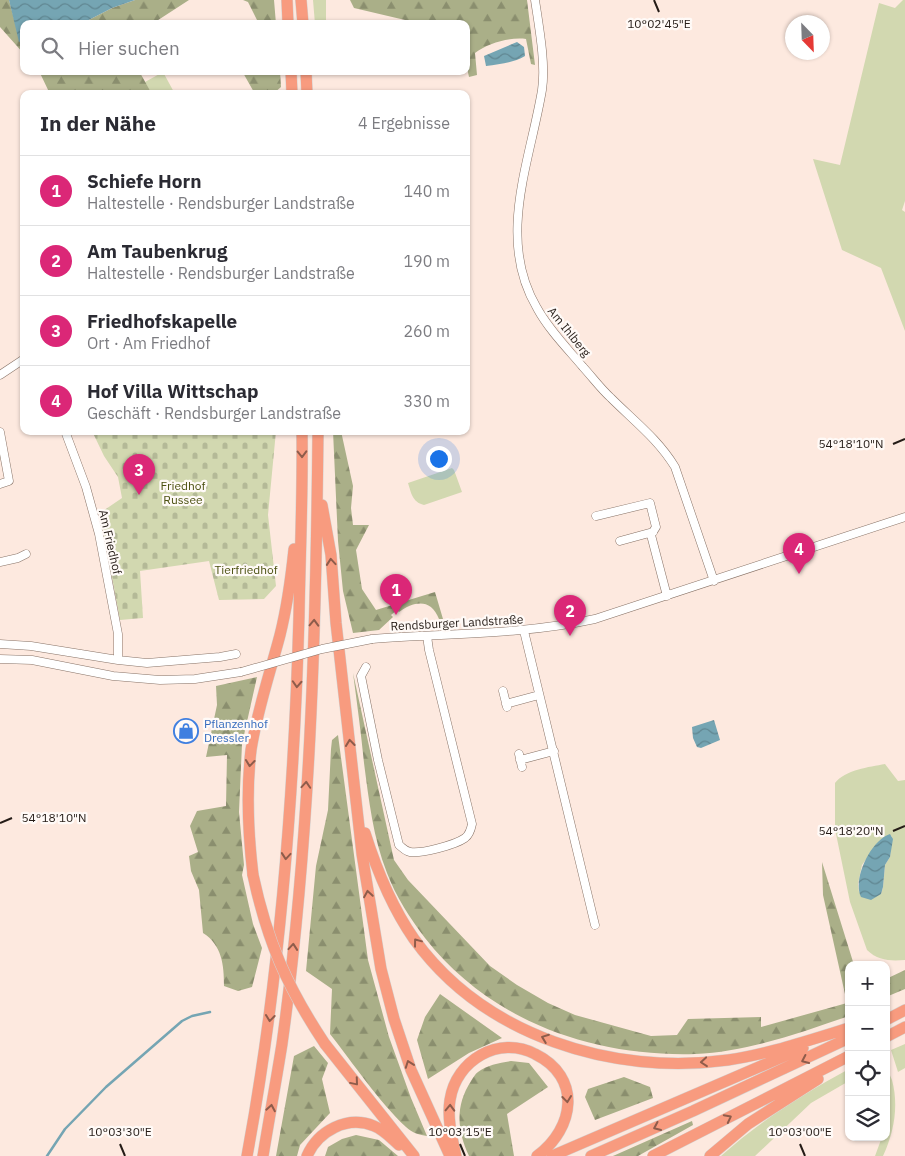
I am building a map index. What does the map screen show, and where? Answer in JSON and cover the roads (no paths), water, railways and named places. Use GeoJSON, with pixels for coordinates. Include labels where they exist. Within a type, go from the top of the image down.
{"type":"FeatureCollection","features":[{"type":"Feature","properties":{"kind":"highway"},"geometry":{"type":"LineString","coordinates":[[287,0],[288,20]]}},
{"type":"Feature","properties":{"kind":"highway"},"geometry":{"type":"LineString","coordinates":[[301,0],[303,20]]}},
{"type":"Feature","properties":{"kind":"highway"},"geometry":{"type":"LineString","coordinates":[[291,75],[292,90]]}},
{"type":"Feature","properties":{"kind":"highway"},"geometry":{"type":"LineString","coordinates":[[306,75],[307,90]]}},
{"type":"Feature","properties":{"kind":"highway"},"geometry":{"type":"LineString","coordinates":[[248,1156],[270,1018],[281,922],[289,822],[297,678],[302,435]]}},
{"type":"Feature","properties":{"kind":"highway"},"geometry":{"type":"LineString","coordinates":[[263,1156],[282,1045],[304,823],[312,678],[318,435]]}},
{"type":"Feature","properties":{"kind":"highway"},"geometry":{"type":"LineString","coordinates":[[317,477],[331,555],[336,623],[371,914],[387,994],[411,1070],[450,1156]]}},
{"type":"Feature","properties":{"kind":"highway"},"geometry":{"type":"LineString","coordinates":[[302,478],[288,595],[252,748],[249,770],[248,822],[253,875],[265,924],[281,968],[307,1017],[325,1044],[412,1156]]}},
{"type":"Feature","properties":{"kind":"highway"},"geometry":{"type":"LineString","coordinates":[[357,808],[381,880],[400,917],[415,940],[447,976],[468,994],[499,1016],[542,1038],[617,1059],[668,1064],[700,1063],[753,1056],[845,1029]]}},
{"type":"Feature","properties":{"kind":"highway"},"geometry":{"type":"LineString","coordinates":[[890,1011],[905,1005]]}},
{"type":"Feature","properties":{"kind":"highway"},"geometry":{"type":"LineString","coordinates":[[890,1018],[905,1010]]}},
{"type":"Feature","properties":{"kind":"highway"},"geometry":{"type":"LineString","coordinates":[[890,1035],[905,1027]]}},
{"type":"Feature","properties":{"kind":"highway"},"geometry":{"type":"LineString","coordinates":[[552,1156],[845,1030]]}},
{"type":"Feature","properties":{"kind":"highway"},"geometry":{"type":"LineString","coordinates":[[591,1156],[845,1040]]}},
{"type":"Feature","properties":{"kind":"highway"},"geometry":{"type":"LineString","coordinates":[[456,1156],[449,1107],[452,1088],[456,1079],[462,1070],[478,1056],[497,1048],[510,1047],[523,1049],[547,1062],[561,1078],[566,1090],[568,1112],[564,1125],[552,1143],[538,1156]]}},
{"type":"Feature","properties":{"kind":"highway"},"geometry":{"type":"LineString","coordinates":[[653,1156],[845,1058]]}},
{"type":"Feature","properties":{"kind":"highway"},"geometry":{"type":"LineString","coordinates":[[710,1156],[748,1124],[845,1063]]}},
{"type":"Feature","properties":{"kind":"highway"},"geometry":{"type":"LineString","coordinates":[[307,1156],[316,1140],[324,1133],[343,1124],[360,1122],[375,1126],[383,1131],[412,1156]]}},
{"type":"Feature","properties":{"kind":"street","name":"Am Ihlberg"},"geometry":{"type":"LineString","coordinates":[[536,0],[541,47],[542,88],[519,201],[517,227],[520,262],[525,280],[535,306],[556,337],[611,398],[648,431],[676,467],[711,582]]}},
{"type":"Feature","properties":{"kind":"street"},"geometry":{"type":"LineString","coordinates":[[0,375],[20,362]]}},
{"type":"Feature","properties":{"kind":"street"},"geometry":{"type":"LineString","coordinates":[[0,432],[9,481],[0,484]]}},
{"type":"Feature","properties":{"kind":"street","name":"Am Friedhof"},"geometry":{"type":"LineString","coordinates":[[66,435],[86,487],[99,534],[118,634],[118,660]]}},
{"type":"Feature","properties":{"kind":"street"},"geometry":{"type":"LineString","coordinates":[[596,516],[650,503],[656,527],[651,535],[668,596]]}},
{"type":"Feature","properties":{"kind":"street","name":"Rendsburger Landstraße"},"geometry":{"type":"LineString","coordinates":[[0,659],[32,660],[113,676],[160,680],[195,680],[241,672],[322,649],[372,640],[524,631],[595,620],[905,517]]}},
{"type":"Feature","properties":{"kind":"street"},"geometry":{"type":"LineString","coordinates":[[620,541],[653,532]]}},
{"type":"Feature","properties":{"kind":"street"},"geometry":{"type":"LineString","coordinates":[[0,562],[26,554]]}},
{"type":"Feature","properties":{"kind":"street"},"geometry":{"type":"LineString","coordinates":[[524,631],[595,925]]}},
{"type":"Feature","properties":{"kind":"street"},"geometry":{"type":"LineString","coordinates":[[366,668],[361,676],[397,842],[405,850],[413,852],[447,845],[462,839],[468,834],[472,824],[427,636]]}},
{"type":"Feature","properties":{"kind":"street"},"geometry":{"type":"LineString","coordinates":[[0,644],[49,648],[147,663],[236,654]]}},
{"type":"Feature","properties":{"kind":"street"},"geometry":{"type":"LineString","coordinates":[[503,691],[507,706],[540,695]]}},
{"type":"Feature","properties":{"kind":"street"},"geometry":{"type":"LineString","coordinates":[[520,760],[554,751]]}},
{"type":"Feature","properties":{"kind":"water"},"geometry":{"type":"Polygon","coordinates":[[[9,0],[135,0],[112,8],[89,20],[20,20],[19,42],[9,0]]]}},
{"type":"Feature","properties":{"kind":"water"},"geometry":{"type":"Polygon","coordinates":[[[517,42],[524,47],[525,56],[511,62],[486,66],[484,56],[517,42]]]}},
{"type":"Feature","properties":{"kind":"water"},"geometry":{"type":"Polygon","coordinates":[[[714,720],[720,740],[701,748],[697,747],[693,738],[692,727],[714,720]]]}},
{"type":"Feature","properties":{"kind":"water"},"geometry":{"type":"Polygon","coordinates":[[[890,834],[893,839],[890,857],[885,865],[881,894],[871,900],[861,897],[859,880],[865,861],[876,844],[890,834]]]}},
{"type":"Feature","properties":{"kind":"waterway"},"geometry":{"type":"LineString","coordinates":[[47,1156],[65,1129],[106,1087],[182,1021],[192,1016],[210,1012]]}},
{"type":"Feature","properties":{"kind":"place","name":"Friedhofskapelle"},"geometry":{"type":"Point","coordinates":[139,495]}},
{"type":"Feature","properties":{"kind":"place","name":"Hof Villa Wittschap"},"geometry":{"type":"Point","coordinates":[799,574]}},
{"type":"Feature","properties":{"kind":"place","name":"Schiefe Horn"},"geometry":{"type":"Point","coordinates":[396,615]}},
{"type":"Feature","properties":{"kind":"place","name":"Am Taubenkrug"},"geometry":{"type":"Point","coordinates":[570,636]}},
{"type":"Feature","properties":{"kind":"place","name":"Pflanzenhof Dressler"},"geometry":{"type":"Point","coordinates":[186,731]}},
{"type":"Feature","properties":{"kind":"park label","name":"Friedhof Russee"},"geometry":{"type":"Point","coordinates":[183,493]}},
{"type":"Feature","properties":{"kind":"park label","name":"Tierfriedhof"},"geometry":{"type":"Point","coordinates":[246,570]}}]}
